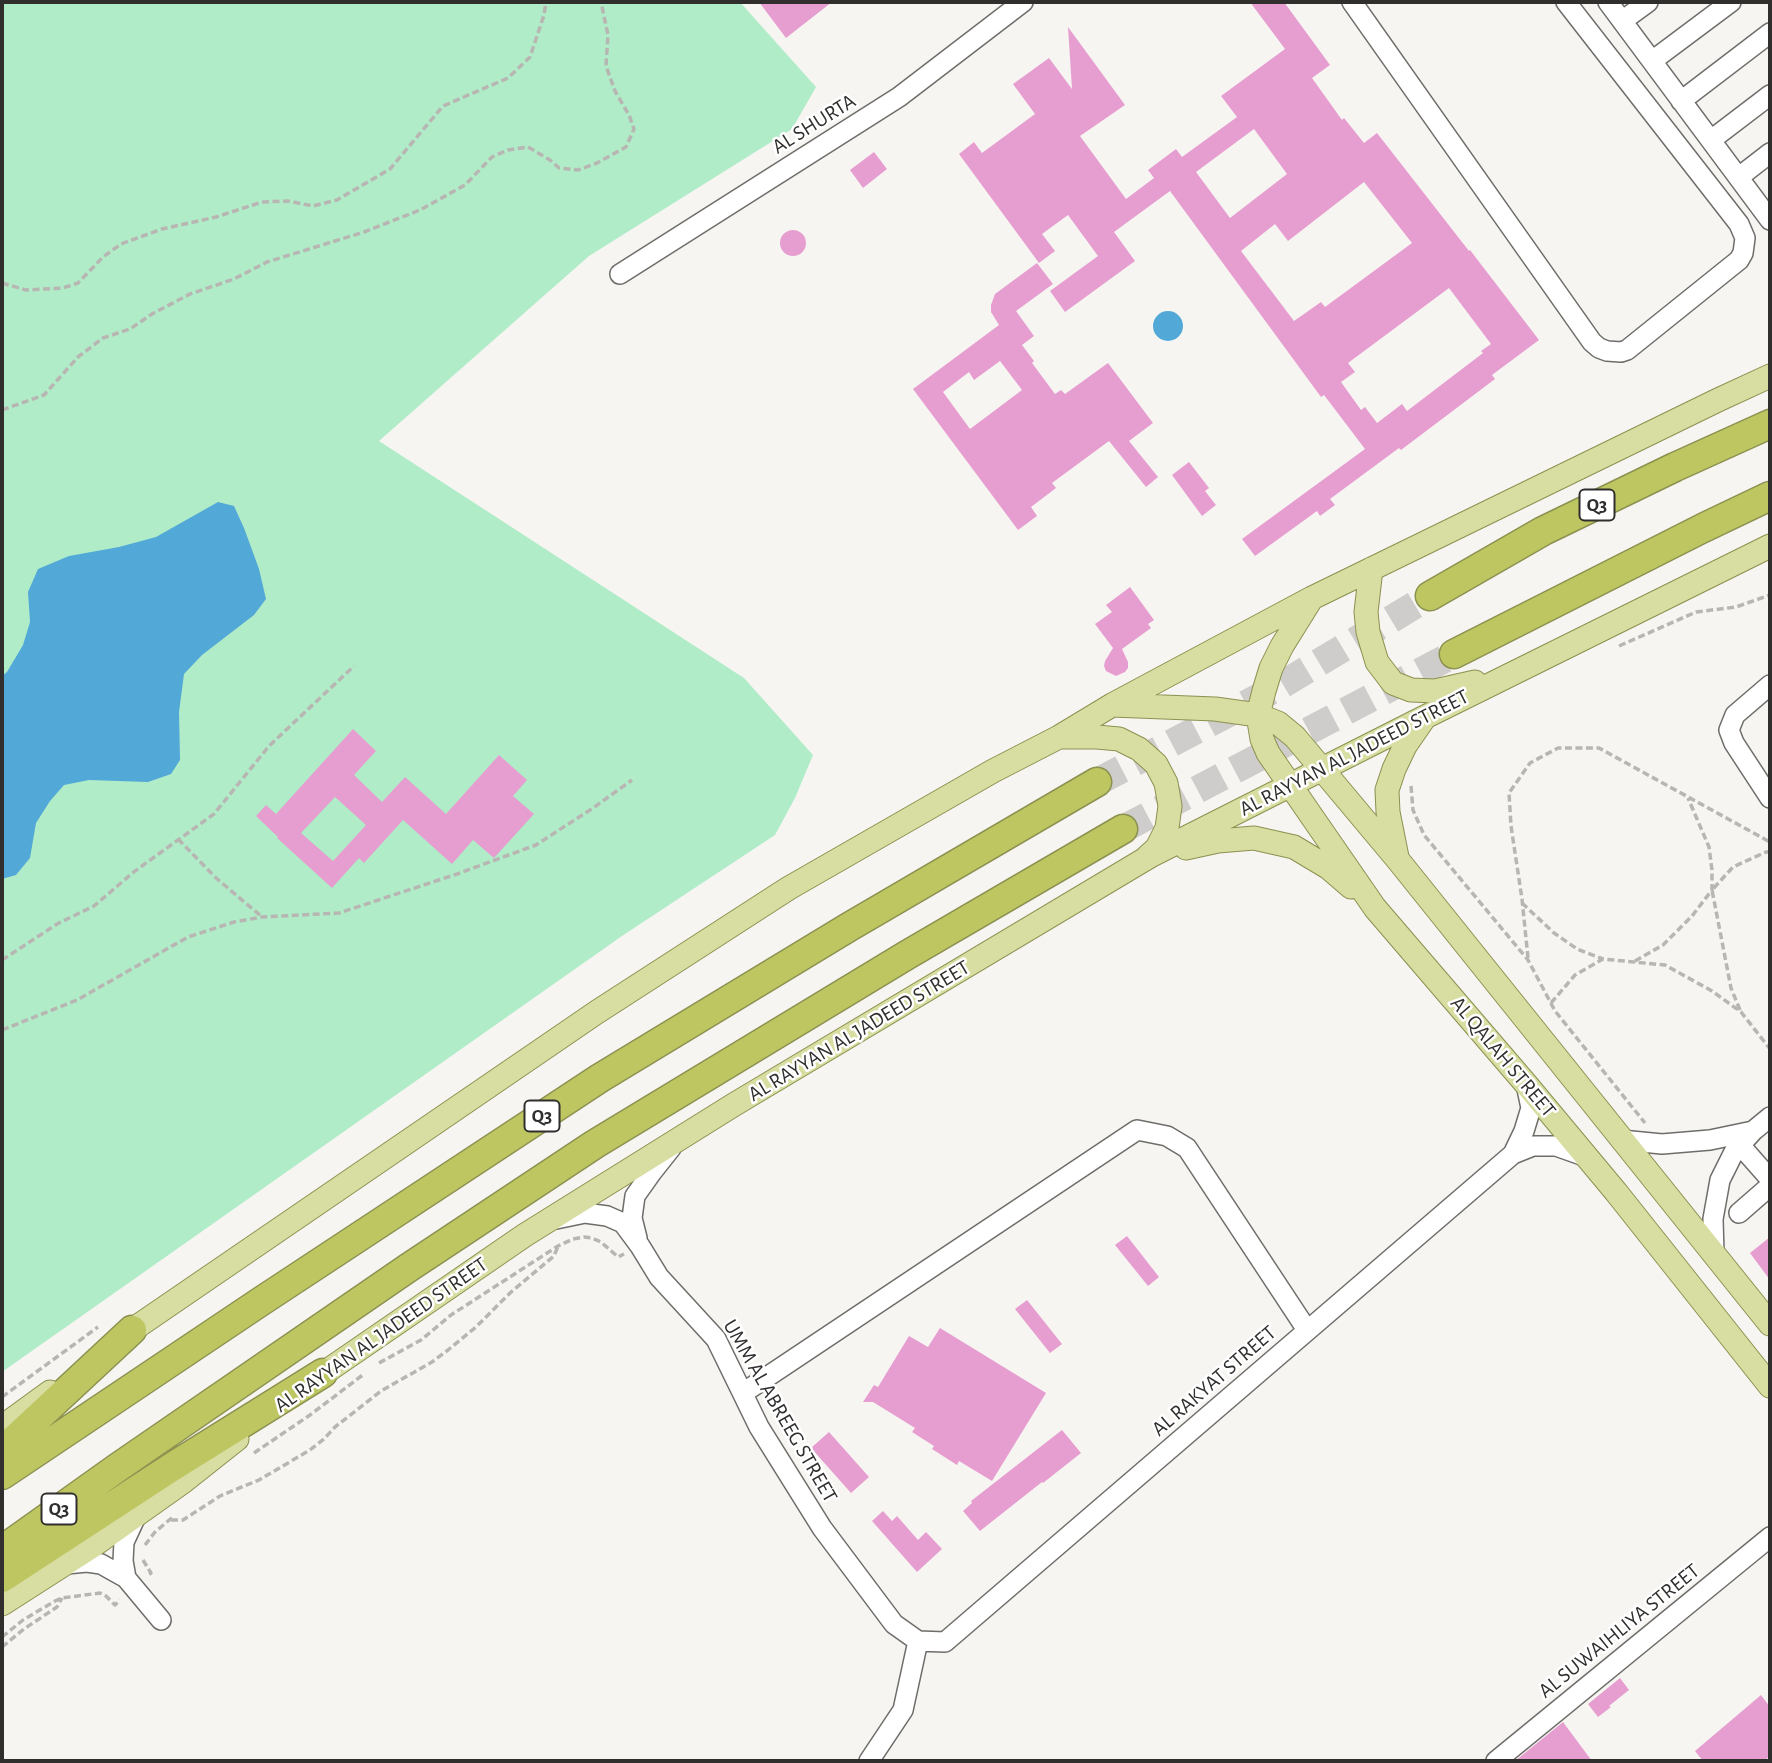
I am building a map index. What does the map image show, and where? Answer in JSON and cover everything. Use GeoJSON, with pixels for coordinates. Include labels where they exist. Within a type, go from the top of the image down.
{"type":"FeatureCollection","features":[{"type":"Feature","properties":{"kind":"highway","name":"Q3"},"geometry":{"type":"LineString","coordinates":[[1430,596],[1544,531],[1770,424]]}},
{"type":"Feature","properties":{"kind":"highway","name":"AL RAYYAN AL JADEED STREET"},"geometry":{"type":"LineString","coordinates":[[1454,654],[1770,496]]}},
{"type":"Feature","properties":{"kind":"highway","name":"Q3"},"geometry":{"type":"LineString","coordinates":[[2,1475],[600,1078],[861,920],[1097,782]]}},
{"type":"Feature","properties":{"kind":"highway","name":"AL RAYYAN AL JADEED STREET"},"geometry":{"type":"LineString","coordinates":[[2,1550],[397,1275],[595,1144],[1123,828]]}},
{"type":"Feature","properties":{"kind":"highway"},"geometry":{"type":"LineString","coordinates":[[2,1451],[132,1330]]}},
{"type":"Feature","properties":{"kind":"highway"},"geometry":{"type":"LineString","coordinates":[[2,1578],[323,1373]]}},
{"type":"Feature","properties":{"kind":"main road"},"geometry":{"type":"LineString","coordinates":[[2,1427],[132,1330],[597,1012],[789,888],[1112,705],[1312,598],[1770,376]]}},
{"type":"Feature","properties":{"kind":"main road","name":"AL RAYYAN AL JADEED STREET"},"geometry":{"type":"LineString","coordinates":[[2,1604],[66,1564],[184,1481],[323,1373],[546,1221],[679,1139],[1147,859],[1770,546]]}},
{"type":"Feature","properties":{"kind":"main road"},"geometry":{"type":"LineString","coordinates":[[1371,569],[1366,612],[1368,632],[1377,662],[1393,683],[1411,690],[1435,691],[1509,675]]}},
{"type":"Feature","properties":{"kind":"main road","name":"AL QALAH STREET"},"geometry":{"type":"LineString","coordinates":[[1312,598],[1282,646],[1264,691],[1258,715],[1262,739],[1268,753],[1375,908],[1587,1157],[1770,1386]]}},
{"type":"Feature","properties":{"kind":"main road","name":"AL QALAH STREET"},"geometry":{"type":"LineString","coordinates":[[1112,705],[1215,709],[1258,715],[1278,723],[1294,737],[1398,860],[1770,1324]]}},
{"type":"Feature","properties":{"kind":"main road"},"geometry":{"type":"LineString","coordinates":[[1398,860],[1388,812],[1387,790],[1405,746],[1425,717]]}},
{"type":"Feature","properties":{"kind":"main road"},"geometry":{"type":"LineString","coordinates":[[1059,737],[1119,739],[1139,749],[1156,764],[1166,783],[1170,806],[1167,828],[1157,848],[1147,859]]}},
{"type":"Feature","properties":{"kind":"main road"},"geometry":{"type":"LineString","coordinates":[[1147,859],[1218,841],[1254,838],[1294,847],[1329,868],[1375,908]]}},
{"type":"Feature","properties":{"kind":"street","name":"AL SHURTA"},"geometry":{"type":"LineString","coordinates":[[620,274],[899,97],[1023,2]]}},
{"type":"Feature","properties":{"kind":"street"},"geometry":{"type":"LineString","coordinates":[[1352,2],[1592,342],[1607,351],[1620,352],[1627,350],[1739,260],[1745,238],[1739,224],[1566,2]]}},
{"type":"Feature","properties":{"kind":"street"},"geometry":{"type":"LineString","coordinates":[[1608,2],[1770,219]]}},
{"type":"Feature","properties":{"kind":"street"},"geometry":{"type":"LineString","coordinates":[[1622,21],[1648,2]]}},
{"type":"Feature","properties":{"kind":"street"},"geometry":{"type":"LineString","coordinates":[[1652,61],[1731,2]]}},
{"type":"Feature","properties":{"kind":"street"},"geometry":{"type":"LineString","coordinates":[[1681,101],[1770,33]]}},
{"type":"Feature","properties":{"kind":"street"},"geometry":{"type":"LineString","coordinates":[[1711,140],[1770,96]]}},
{"type":"Feature","properties":{"kind":"street"},"geometry":{"type":"LineString","coordinates":[[1739,177],[1770,153]]}},
{"type":"Feature","properties":{"kind":"street"},"geometry":{"type":"LineString","coordinates":[[1768,791],[1734,743],[1729,730],[1735,715],[1770,685]]}},
{"type":"Feature","properties":{"kind":"street","name":"AL RAKYAT STREET"},"geometry":{"type":"LineString","coordinates":[[1513,1154],[1531,1108],[1526,1084]]}},
{"type":"Feature","properties":{"kind":"street"},"geometry":{"type":"LineString","coordinates":[[1714,1254],[1713,1219],[1720,1181],[1734,1152],[1770,1117]]}},
{"type":"Feature","properties":{"kind":"street"},"geometry":{"type":"LineString","coordinates":[[743,1393],[1138,1130],[1167,1136],[1188,1148],[1307,1331]]}},
{"type":"Feature","properties":{"kind":"street"},"geometry":{"type":"LineString","coordinates":[[1621,1140],[1661,1144],[1746,1138]]}},
{"type":"Feature","properties":{"kind":"street"},"geometry":{"type":"LineString","coordinates":[[1746,1138],[1770,1179]]}},
{"type":"Feature","properties":{"kind":"street","name":"UMM AL ABREEG STREET"},"geometry":{"type":"LineString","coordinates":[[640,1246],[632,1218],[635,1196],[679,1139]]}},
{"type":"Feature","properties":{"kind":"street","name":"AL RAKYAT STREET"},"geometry":{"type":"LineString","coordinates":[[918,1641],[945,1642],[1513,1154],[1533,1146],[1556,1146],[1587,1157]]}},
{"type":"Feature","properties":{"kind":"street"},"geometry":{"type":"LineString","coordinates":[[1739,1213],[1770,1186]]}},
{"type":"Feature","properties":{"kind":"street","name":"UMM AL ABREEG STREET"},"geometry":{"type":"LineString","coordinates":[[546,1221],[585,1213],[607,1216],[623,1223],[659,1277],[716,1339],[759,1427],[822,1528],[894,1624],[918,1641]]}},
{"type":"Feature","properties":{"kind":"street"},"geometry":{"type":"LineString","coordinates":[[126,1578],[124,1542],[137,1514]]}},
{"type":"Feature","properties":{"kind":"street","name":"AL SUWAIHLIYA STREET"},"geometry":{"type":"LineString","coordinates":[[1496,1761],[1770,1537]]}},
{"type":"Feature","properties":{"kind":"street"},"geometry":{"type":"LineString","coordinates":[[66,1564],[101,1564],[126,1578],[161,1620]]}},
{"type":"Feature","properties":{"kind":"street"},"geometry":{"type":"LineString","coordinates":[[869,1761],[903,1710],[918,1641]]}},
{"type":"Feature","properties":{"kind":"path"},"geometry":{"type":"LineString","coordinates":[[2,284],[26,290],[63,288],[78,283],[103,257],[121,244],[162,229],[216,217],[262,202],[288,201],[313,206],[337,200],[390,169],[443,106],[508,78],[530,57],[546,2]]}},
{"type":"Feature","properties":{"kind":"path"},"geometry":{"type":"LineString","coordinates":[[2,410],[44,395],[78,357],[103,338],[130,329],[190,294],[234,279],[267,262],[364,232],[420,210],[465,185],[492,157],[508,150],[528,147],[559,168],[578,170],[626,147],[634,129],[606,66],[608,35],[601,2]]}},
{"type":"Feature","properties":{"kind":"path"},"geometry":{"type":"LineString","coordinates":[[1609,651],[1696,612],[1736,607],[1770,595]]}},
{"type":"Feature","properties":{"kind":"path"},"geometry":{"type":"LineString","coordinates":[[2,960],[57,924],[94,906],[135,871],[214,814],[269,746],[354,666]]}},
{"type":"Feature","properties":{"kind":"path"},"geometry":{"type":"LineString","coordinates":[[1528,960],[1509,793],[1530,763],[1558,748],[1598,748],[1770,842]]}},
{"type":"Feature","properties":{"kind":"path"},"geometry":{"type":"LineString","coordinates":[[2,1030],[77,1000],[188,937],[234,922],[262,917],[339,914],[536,845],[632,780]]}},
{"type":"Feature","properties":{"kind":"path"},"geometry":{"type":"LineString","coordinates":[[1411,786],[1413,810],[1424,835],[1528,960],[1555,1012],[1661,1144]]}},
{"type":"Feature","properties":{"kind":"path"},"geometry":{"type":"LineString","coordinates":[[1687,796],[1709,846],[1712,890],[1731,988],[1741,1012],[1770,1049]]}},
{"type":"Feature","properties":{"kind":"path"},"geometry":{"type":"LineString","coordinates":[[178,839],[216,878],[262,917]]}},
{"type":"Feature","properties":{"kind":"path"},"geometry":{"type":"LineString","coordinates":[[1635,962],[1663,945],[1692,916],[1733,867],[1770,852]]}},
{"type":"Feature","properties":{"kind":"path"},"geometry":{"type":"LineString","coordinates":[[1522,903],[1553,933],[1577,949],[1603,959],[1665,964],[1712,991],[1741,1012]]}},
{"type":"Feature","properties":{"kind":"path"},"geometry":{"type":"LineString","coordinates":[[1551,1003],[1575,975],[1603,959]]}},
{"type":"Feature","properties":{"kind":"path"},"geometry":{"type":"LineString","coordinates":[[376,1364],[421,1339],[451,1315],[573,1240],[592,1238],[618,1257],[640,1246]]}},
{"type":"Feature","properties":{"kind":"path"},"geometry":{"type":"LineString","coordinates":[[177,1514],[169,1521],[183,1520],[201,1506],[259,1480],[310,1450],[381,1391],[432,1362],[476,1328],[510,1293],[554,1256],[558,1247]]}},
{"type":"Feature","properties":{"kind":"path"},"geometry":{"type":"LineString","coordinates":[[245,1458],[310,1415],[367,1371]]}},
{"type":"Feature","properties":{"kind":"path"},"geometry":{"type":"LineString","coordinates":[[2,1637],[23,1619],[62,1598],[57,1607],[2,1647]]}},
{"type":"Feature","properties":{"kind":"green space"},"geometry":{"type":"Polygon","coordinates":[[[2,2],[740,2],[816,87],[792,129],[589,256],[379,441],[744,678],[813,755],[795,798],[775,835],[622,936],[2,1372],[2,2]]]}},
{"type":"Feature","properties":{"kind":"water"},"geometry":{"type":"Polygon","coordinates":[[[1168,311],[1179,315],[1183,326],[1179,337],[1168,341],[1157,337],[1153,326],[1157,315],[1168,311]]]}},
{"type":"Feature","properties":{"kind":"water"},"geometry":{"type":"Polygon","coordinates":[[[218,502],[234,506],[259,569],[266,599],[254,615],[202,655],[184,674],[179,712],[180,760],[171,774],[148,782],[89,780],[64,785],[36,823],[30,858],[16,875],[2,879],[2,676],[23,645],[30,622],[28,592],[38,569],[69,556],[156,537],[218,502]]]}},
{"type":"Feature","properties":{"kind":"building"},"geometry":{"type":"Polygon","coordinates":[[[759,2],[832,2],[786,38],[759,2]]]}},
{"type":"Feature","properties":{"kind":"building"},"geometry":{"type":"Polygon","coordinates":[[[1250,2],[1284,2],[1330,65],[1312,78],[1342,120],[1344,118],[1364,143],[1377,133],[1539,340],[1492,375],[1495,379],[1401,450],[1399,448],[1330,499],[1335,505],[1320,516],[1317,511],[1255,556],[1242,539],[1365,449],[1324,395],[1321,397],[1170,191],[1114,232],[1135,261],[1065,312],[1050,291],[1098,256],[1068,215],[1042,234],[1055,251],[1039,263],[959,154],[974,142],[982,153],[1035,114],[1013,84],[1049,58],[1072,89],[1068,27],[1125,105],[1080,136],[1126,199],[1154,178],[1148,170],[1176,149],[1182,157],[1237,117],[1221,96],[1285,49],[1250,2]],[[1254,129],[1196,172],[1230,218],[1287,174],[1254,129]],[[1364,182],[1288,241],[1275,224],[1241,251],[1294,321],[1321,302],[1325,307],[1412,243],[1364,182]],[[1449,288],[1348,363],[1355,372],[1341,382],[1361,410],[1365,407],[1377,423],[1402,404],[1407,411],[1491,344],[1449,288]]]}},
{"type":"Feature","properties":{"kind":"building"},"geometry":{"type":"Polygon","coordinates":[[[874,152],[887,169],[863,188],[850,170],[874,152]]]}},
{"type":"Feature","properties":{"kind":"building"},"geometry":{"type":"Polygon","coordinates":[[[793,230],[802,234],[806,243],[802,252],[793,256],[784,252],[780,243],[784,234],[793,230]]]}},
{"type":"Feature","properties":{"kind":"building"},"geometry":{"type":"Polygon","coordinates":[[[1037,263],[1053,284],[1016,311],[1034,336],[1022,345],[1034,361],[1032,363],[1055,394],[1061,390],[1065,394],[1108,363],[1153,423],[1129,441],[1158,477],[1146,487],[1109,441],[1052,483],[1056,488],[1031,507],[1037,516],[1018,530],[913,389],[999,325],[991,312],[995,294],[1037,263]],[[1000,361],[974,380],[969,372],[943,392],[970,429],[1022,390],[1000,361]]]}},
{"type":"Feature","properties":{"kind":"building"},"geometry":{"type":"Polygon","coordinates":[[[1189,462],[1209,488],[1205,491],[1216,505],[1202,516],[1172,475],[1189,462]]]}},
{"type":"Feature","properties":{"kind":"building"},"geometry":{"type":"Polygon","coordinates":[[[1130,587],[1154,620],[1148,624],[1151,628],[1122,649],[1128,668],[1116,676],[1106,671],[1104,666],[1113,648],[1095,624],[1112,612],[1106,605],[1130,587]]]}},
{"type":"Feature","properties":{"kind":"building"},"geometry":{"type":"Polygon","coordinates":[[[353,729],[376,751],[354,775],[382,802],[405,777],[446,814],[499,755],[527,780],[513,796],[534,814],[494,858],[473,840],[452,864],[403,820],[364,863],[359,858],[332,888],[256,816],[266,805],[276,814],[353,729]],[[335,797],[301,833],[333,861],[366,825],[335,797]]]}},
{"type":"Feature","properties":{"kind":"building"},"geometry":{"type":"Polygon","coordinates":[[[1127,1236],[1159,1277],[1148,1286],[1115,1245],[1127,1236]]]}},
{"type":"Feature","properties":{"kind":"building"},"geometry":{"type":"Polygon","coordinates":[[[1770,1237],[1770,1280],[1750,1253],[1770,1237]]]}},
{"type":"Feature","properties":{"kind":"building"},"geometry":{"type":"Polygon","coordinates":[[[1027,1300],[1062,1344],[1050,1353],[1015,1309],[1027,1300]]]}},
{"type":"Feature","properties":{"kind":"building"},"geometry":{"type":"Polygon","coordinates":[[[940,1328],[1046,1393],[992,1481],[959,1461],[957,1465],[932,1449],[934,1446],[912,1432],[915,1428],[873,1402],[863,1402],[874,1385],[878,1387],[909,1336],[928,1347],[940,1328]]]}},
{"type":"Feature","properties":{"kind":"building"},"geometry":{"type":"Polygon","coordinates":[[[1062,1430],[1081,1453],[980,1531],[963,1511],[971,1501],[1062,1430]]]}},
{"type":"Feature","properties":{"kind":"building"},"geometry":{"type":"Polygon","coordinates":[[[829,1432],[869,1477],[851,1493],[811,1448],[829,1432]]]}},
{"type":"Feature","properties":{"kind":"building"},"geometry":{"type":"Polygon","coordinates":[[[883,1511],[892,1521],[897,1516],[918,1540],[926,1532],[942,1549],[917,1572],[872,1521],[883,1511]]]}},
{"type":"Feature","properties":{"kind":"building"},"geometry":{"type":"Polygon","coordinates":[[[1620,1678],[1629,1690],[1598,1717],[1588,1704],[1620,1678]]]}},
{"type":"Feature","properties":{"kind":"building"},"geometry":{"type":"Polygon","coordinates":[[[1761,1695],[1770,1707],[1770,1756],[1764,1761],[1703,1761],[1695,1751],[1761,1695]]]}},
{"type":"Feature","properties":{"kind":"building"},"geometry":{"type":"Polygon","coordinates":[[[1563,1722],[1592,1761],[1515,1761],[1563,1722]]]}},
{"type":"Feature","properties":{"kind":"tunnel"},"geometry":{"type":"LineString","coordinates":[[1097,782],[1273,690],[1430,596]]}},
{"type":"Feature","properties":{"kind":"tunnel"},"geometry":{"type":"LineString","coordinates":[[1123,829],[1454,654]]}}]}
